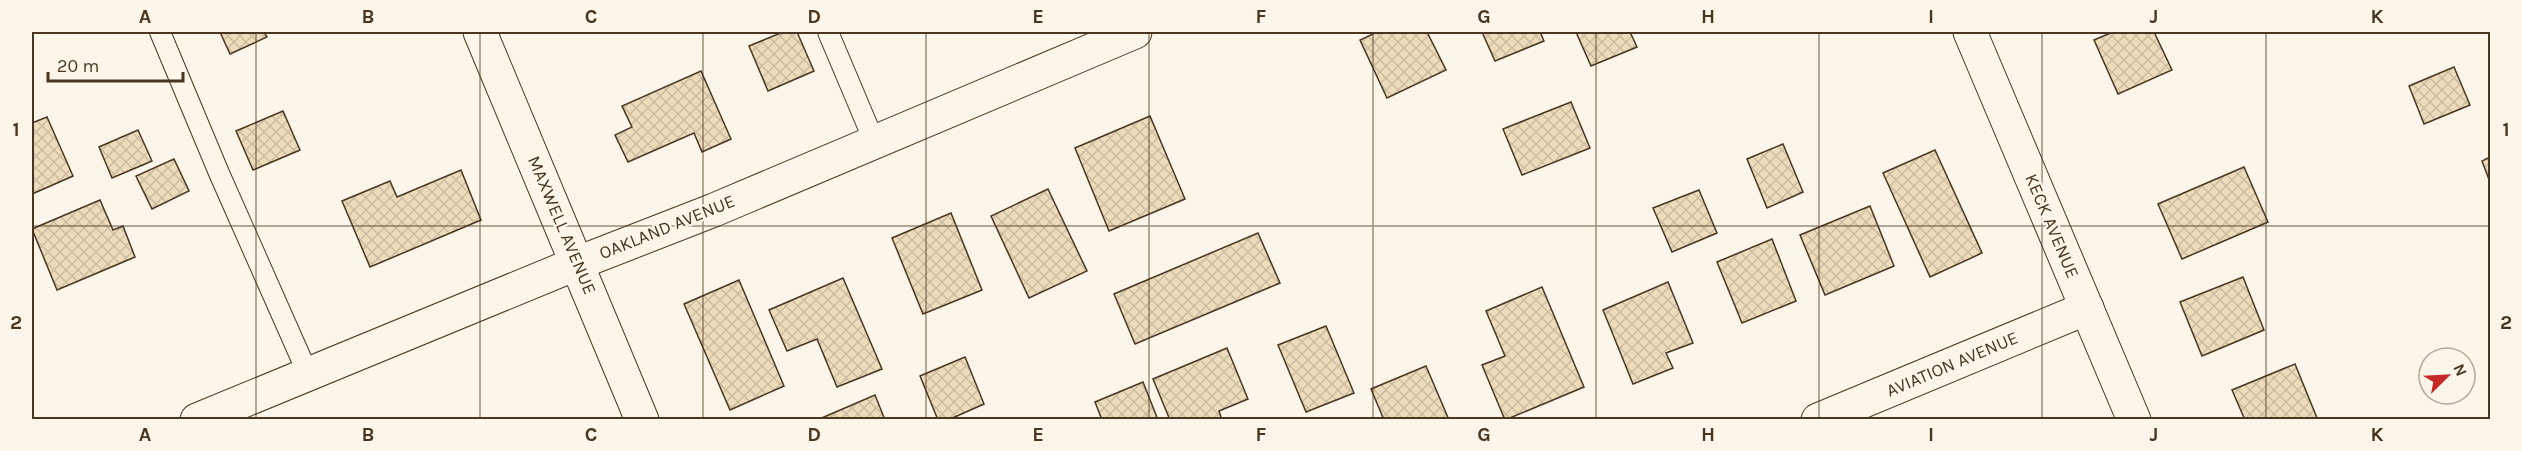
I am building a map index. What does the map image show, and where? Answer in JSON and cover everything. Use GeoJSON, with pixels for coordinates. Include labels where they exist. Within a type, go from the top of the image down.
{"type":"FeatureCollection","features":[{"type":"Feature","properties":{"kind":"street","name":"MAXWELL AVENUE"},"geometry":{"type":"LineString","coordinates":[[480,32],[578,262],[642,420]]}},
{"type":"Feature","properties":{"kind":"street","name":"OAKLAND AVENUE"},"geometry":{"type":"LineString","coordinates":[[197,420],[578,262],[714,210],[1135,32]]}},
{"type":"Feature","properties":{"kind":"street","name":"KECK AVENUE"},"geometry":{"type":"LineString","coordinates":[[1970,32],[2134,420]]}},
{"type":"Feature","properties":{"kind":"street","name":"AVIATION AVENUE"},"geometry":{"type":"LineString","coordinates":[[1818,420],[2087,308]]}},
{"type":"Feature","properties":{"kind":"lane"},"geometry":{"type":"LineString","coordinates":[[160,32],[308,374]]}},
{"type":"Feature","properties":{"kind":"lane"},"geometry":{"type":"LineString","coordinates":[[828,32],[874,141]]}},
{"type":"Feature","properties":{"kind":"building"},"geometry":{"type":"Polygon","coordinates":[[[220,32],[264,32],[267,37],[230,54],[220,32]]]}},
{"type":"Feature","properties":{"kind":"building"},"geometry":{"type":"Polygon","coordinates":[[[783,32],[797,32],[814,71],[768,91],[749,46],[783,32]]]}},
{"type":"Feature","properties":{"kind":"building"},"geometry":{"type":"Polygon","coordinates":[[[1377,32],[1427,32],[1446,70],[1387,98],[1360,40],[1377,32]]]}},
{"type":"Feature","properties":{"kind":"building"},"geometry":{"type":"Polygon","coordinates":[[[1482,32],[1540,32],[1544,41],[1495,61],[1482,32]]]}},
{"type":"Feature","properties":{"kind":"building"},"geometry":{"type":"Polygon","coordinates":[[[1576,32],[1630,32],[1637,47],[1591,66],[1576,32]]]}},
{"type":"Feature","properties":{"kind":"building"},"geometry":{"type":"Polygon","coordinates":[[[2113,32],[2154,32],[2172,70],[2118,94],[2094,40],[2113,32]]]}},
{"type":"Feature","properties":{"kind":"building"},"geometry":{"type":"Polygon","coordinates":[[[2454,67],[2470,105],[2424,124],[2409,86],[2454,67]]]}},
{"type":"Feature","properties":{"kind":"building"},"geometry":{"type":"Polygon","coordinates":[[[701,71],[731,139],[702,152],[694,133],[628,162],[615,135],[632,127],[622,106],[701,71]]]}},
{"type":"Feature","properties":{"kind":"building"},"geometry":{"type":"Polygon","coordinates":[[[1571,102],[1590,148],[1522,175],[1503,129],[1571,102]]]}},
{"type":"Feature","properties":{"kind":"building"},"geometry":{"type":"Polygon","coordinates":[[[283,111],[300,150],[253,170],[236,131],[283,111]]]}},
{"type":"Feature","properties":{"kind":"building"},"geometry":{"type":"Polygon","coordinates":[[[1150,116],[1185,199],[1109,231],[1075,148],[1150,116]]]}},
{"type":"Feature","properties":{"kind":"building"},"geometry":{"type":"Polygon","coordinates":[[[47,117],[73,176],[32,194],[32,123],[47,117]]]}},
{"type":"Feature","properties":{"kind":"building"},"geometry":{"type":"Polygon","coordinates":[[[138,130],[152,161],[112,178],[99,147],[138,130]]]}},
{"type":"Feature","properties":{"kind":"building"},"geometry":{"type":"Polygon","coordinates":[[[1783,144],[1803,192],[1767,208],[1747,159],[1783,144]]]}},
{"type":"Feature","properties":{"kind":"building"},"geometry":{"type":"Polygon","coordinates":[[[1935,150],[1982,253],[1930,277],[1883,173],[1935,150]]]}},
{"type":"Feature","properties":{"kind":"building"},"geometry":{"type":"Polygon","coordinates":[[[2490,157],[2490,182],[2482,161],[2490,157]]]}},
{"type":"Feature","properties":{"kind":"building"},"geometry":{"type":"Polygon","coordinates":[[[174,159],[189,191],[152,209],[136,176],[174,159]]]}},
{"type":"Feature","properties":{"kind":"building"},"geometry":{"type":"Polygon","coordinates":[[[2244,167],[2268,222],[2182,259],[2158,204],[2244,167]]]}},
{"type":"Feature","properties":{"kind":"building"},"geometry":{"type":"Polygon","coordinates":[[[461,170],[481,220],[370,267],[342,201],[390,181],[397,197],[461,170]]]}},
{"type":"Feature","properties":{"kind":"building"},"geometry":{"type":"Polygon","coordinates":[[[1048,189],[1087,271],[1029,298],[991,216],[1048,189]]]}},
{"type":"Feature","properties":{"kind":"building"},"geometry":{"type":"Polygon","coordinates":[[[1699,190],[1717,233],[1672,252],[1653,208],[1699,190]]]}},
{"type":"Feature","properties":{"kind":"building"},"geometry":{"type":"Polygon","coordinates":[[[100,200],[113,230],[123,226],[135,257],[57,290],[32,229],[100,200]]]}},
{"type":"Feature","properties":{"kind":"building"},"geometry":{"type":"Polygon","coordinates":[[[1870,206],[1894,266],[1825,295],[1800,235],[1870,206]]]}},
{"type":"Feature","properties":{"kind":"building"},"geometry":{"type":"Polygon","coordinates":[[[951,213],[982,290],[923,314],[892,238],[951,213]]]}},
{"type":"Feature","properties":{"kind":"building"},"geometry":{"type":"Polygon","coordinates":[[[1258,233],[1280,283],[1135,344],[1114,294],[1258,233]]]}},
{"type":"Feature","properties":{"kind":"building"},"geometry":{"type":"Polygon","coordinates":[[[1772,239],[1796,301],[1742,323],[1717,262],[1772,239]]]}},
{"type":"Feature","properties":{"kind":"building"},"geometry":{"type":"Polygon","coordinates":[[[2243,277],[2264,330],[2202,356],[2180,302],[2243,277]]]}},
{"type":"Feature","properties":{"kind":"building"},"geometry":{"type":"Polygon","coordinates":[[[843,278],[882,369],[837,387],[817,339],[787,351],[769,310],[843,278]]]}},
{"type":"Feature","properties":{"kind":"building"},"geometry":{"type":"Polygon","coordinates":[[[739,280],[784,386],[730,410],[684,304],[739,280]]]}},
{"type":"Feature","properties":{"kind":"building"},"geometry":{"type":"Polygon","coordinates":[[[1668,282],[1693,343],[1666,353],[1673,368],[1633,384],[1603,310],[1668,282]]]}},
{"type":"Feature","properties":{"kind":"building"},"geometry":{"type":"Polygon","coordinates":[[[1542,287],[1584,387],[1505,420],[1482,365],[1505,356],[1486,311],[1542,287]]]}},
{"type":"Feature","properties":{"kind":"building"},"geometry":{"type":"Polygon","coordinates":[[[1326,326],[1354,393],[1306,412],[1278,345],[1326,326]]]}},
{"type":"Feature","properties":{"kind":"building"},"geometry":{"type":"Polygon","coordinates":[[[1227,348],[1248,399],[1219,411],[1222,420],[1170,420],[1153,379],[1227,348]]]}},
{"type":"Feature","properties":{"kind":"building"},"geometry":{"type":"Polygon","coordinates":[[[965,357],[984,404],[948,420],[938,420],[920,376],[965,357]]]}},
{"type":"Feature","properties":{"kind":"building"},"geometry":{"type":"Polygon","coordinates":[[[2295,364],[2317,418],[2313,420],[2245,420],[2232,390],[2295,364]]]}},
{"type":"Feature","properties":{"kind":"building"},"geometry":{"type":"Polygon","coordinates":[[[1426,366],[1449,420],[1384,420],[1371,389],[1426,366]]]}},
{"type":"Feature","properties":{"kind":"building"},"geometry":{"type":"Polygon","coordinates":[[[1143,382],[1158,420],[1102,420],[1095,402],[1143,382]]]}},
{"type":"Feature","properties":{"kind":"building"},"geometry":{"type":"Polygon","coordinates":[[[875,395],[885,420],[817,420],[875,395]]]}}]}
